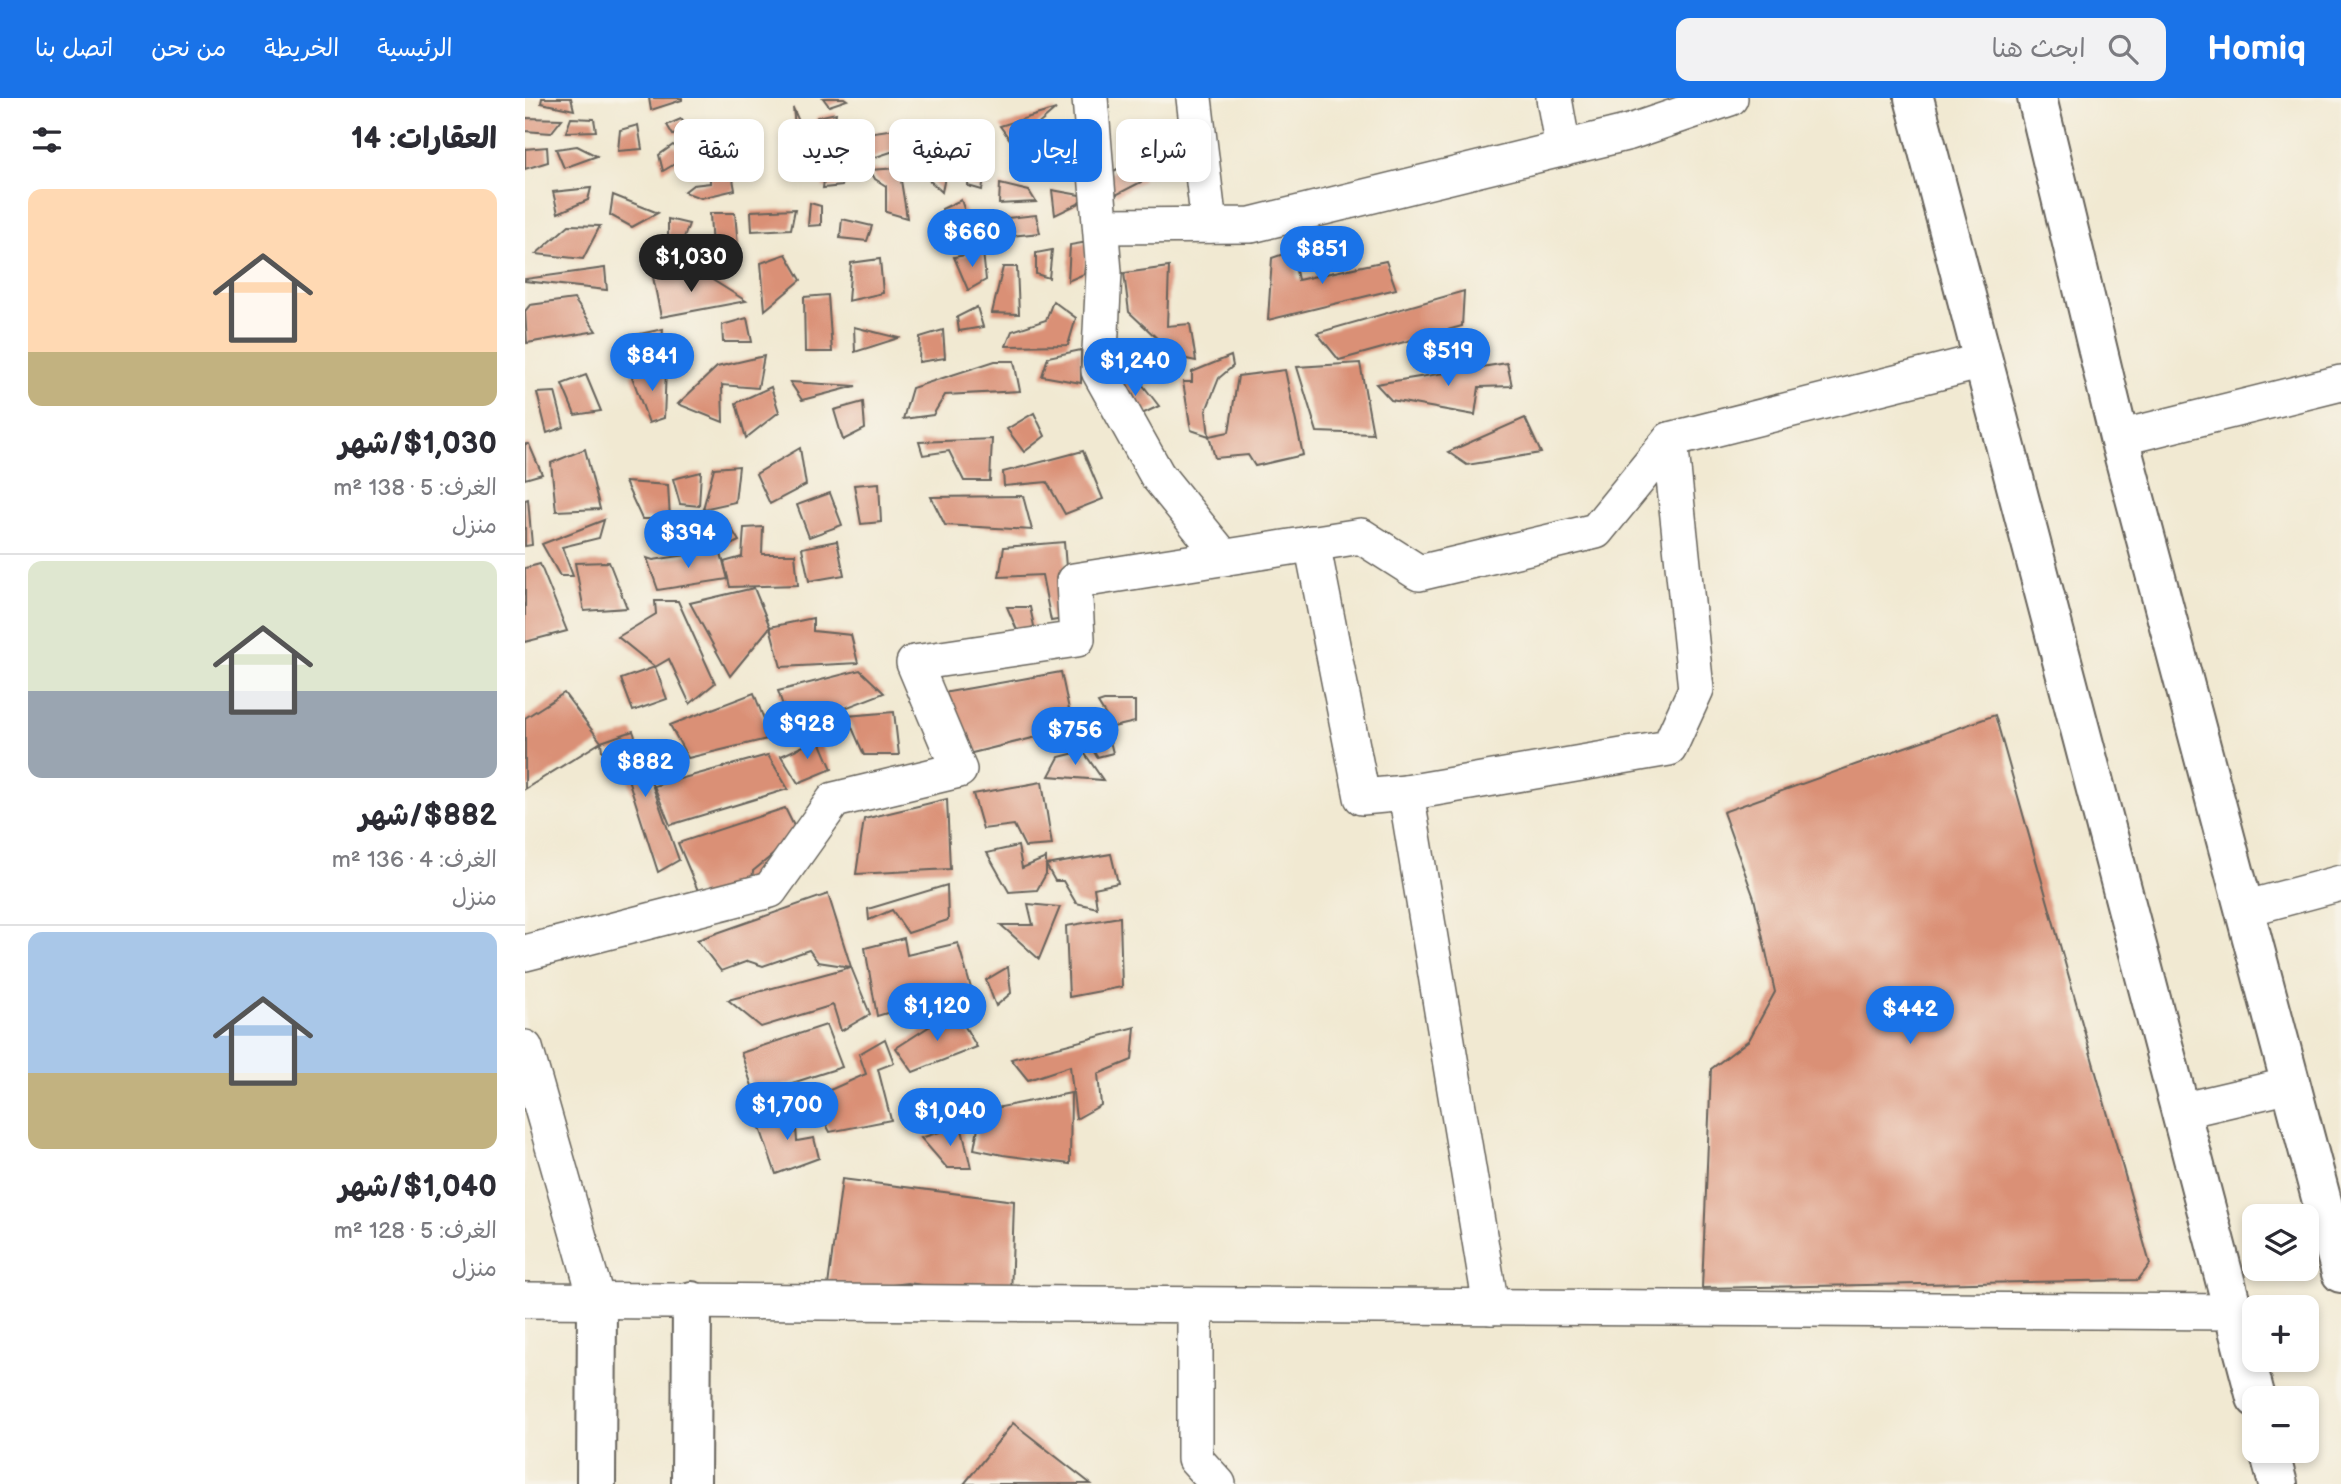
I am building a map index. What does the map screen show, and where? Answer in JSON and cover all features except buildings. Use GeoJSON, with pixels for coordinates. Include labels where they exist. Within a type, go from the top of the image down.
{"type":"FeatureCollection","features":[{"type":"Feature","properties":{"kind":"main road"},"geometry":{"type":"LineString","coordinates":[[1914,98],[2253,1386]]}},
{"type":"Feature","properties":{"kind":"main road"},"geometry":{"type":"LineString","coordinates":[[2037,98],[2119,438],[2291,1085],[2332,1198],[2341,1273]]}},
{"type":"Feature","properties":{"kind":"main road"},"geometry":{"type":"LineString","coordinates":[[596,1484],[597,1301]]}},
{"type":"Feature","properties":{"kind":"main road"},"geometry":{"type":"LineString","coordinates":[[691,1484],[692,1301]]}},
{"type":"Feature","properties":{"kind":"main road"},"geometry":{"type":"LineString","coordinates":[[2272,1463],[2278,1484]]}},
{"type":"Feature","properties":{"kind":"street"},"geometry":{"type":"LineString","coordinates":[[1090,98],[1104,272],[1100,371],[1157,475],[1224,558]]}},
{"type":"Feature","properties":{"kind":"street"},"geometry":{"type":"LineString","coordinates":[[1194,98],[1209,225]]}},
{"type":"Feature","properties":{"kind":"street"},"geometry":{"type":"LineString","coordinates":[[1554,98],[1563,149]]}},
{"type":"Feature","properties":{"kind":"street"},"geometry":{"type":"LineString","coordinates":[[1101,226],[1251,225],[1630,132],[1730,98]]}},
{"type":"Feature","properties":{"kind":"street"},"geometry":{"type":"LineString","coordinates":[[525,953],[770,890],[834,800],[959,770],[913,663],[1077,639],[1074,581],[1361,536],[1419,573],[1596,531],[1670,440],[1983,361]]}},
{"type":"Feature","properties":{"kind":"street"},"geometry":{"type":"LineString","coordinates":[[2119,438],[2341,383]]}},
{"type":"Feature","properties":{"kind":"street"},"geometry":{"type":"LineString","coordinates":[[1312,543],[1361,797],[1406,793],[1669,748],[1696,689],[1670,440]]}},
{"type":"Feature","properties":{"kind":"street"},"geometry":{"type":"LineString","coordinates":[[1406,793],[1491,1307]]}},
{"type":"Feature","properties":{"kind":"street"},"geometry":{"type":"LineString","coordinates":[[2244,909],[2341,883]]}},
{"type":"Feature","properties":{"kind":"street"},"geometry":{"type":"LineString","coordinates":[[525,1048],[597,1301]]}},
{"type":"Feature","properties":{"kind":"street"},"geometry":{"type":"LineString","coordinates":[[2180,1111],[2291,1085]]}},
{"type":"Feature","properties":{"kind":"street"},"geometry":{"type":"LineString","coordinates":[[525,1300],[2233,1312]]}},
{"type":"Feature","properties":{"kind":"street"},"geometry":{"type":"LineString","coordinates":[[1195,1305],[1195,1459],[1218,1484]]}}]}
